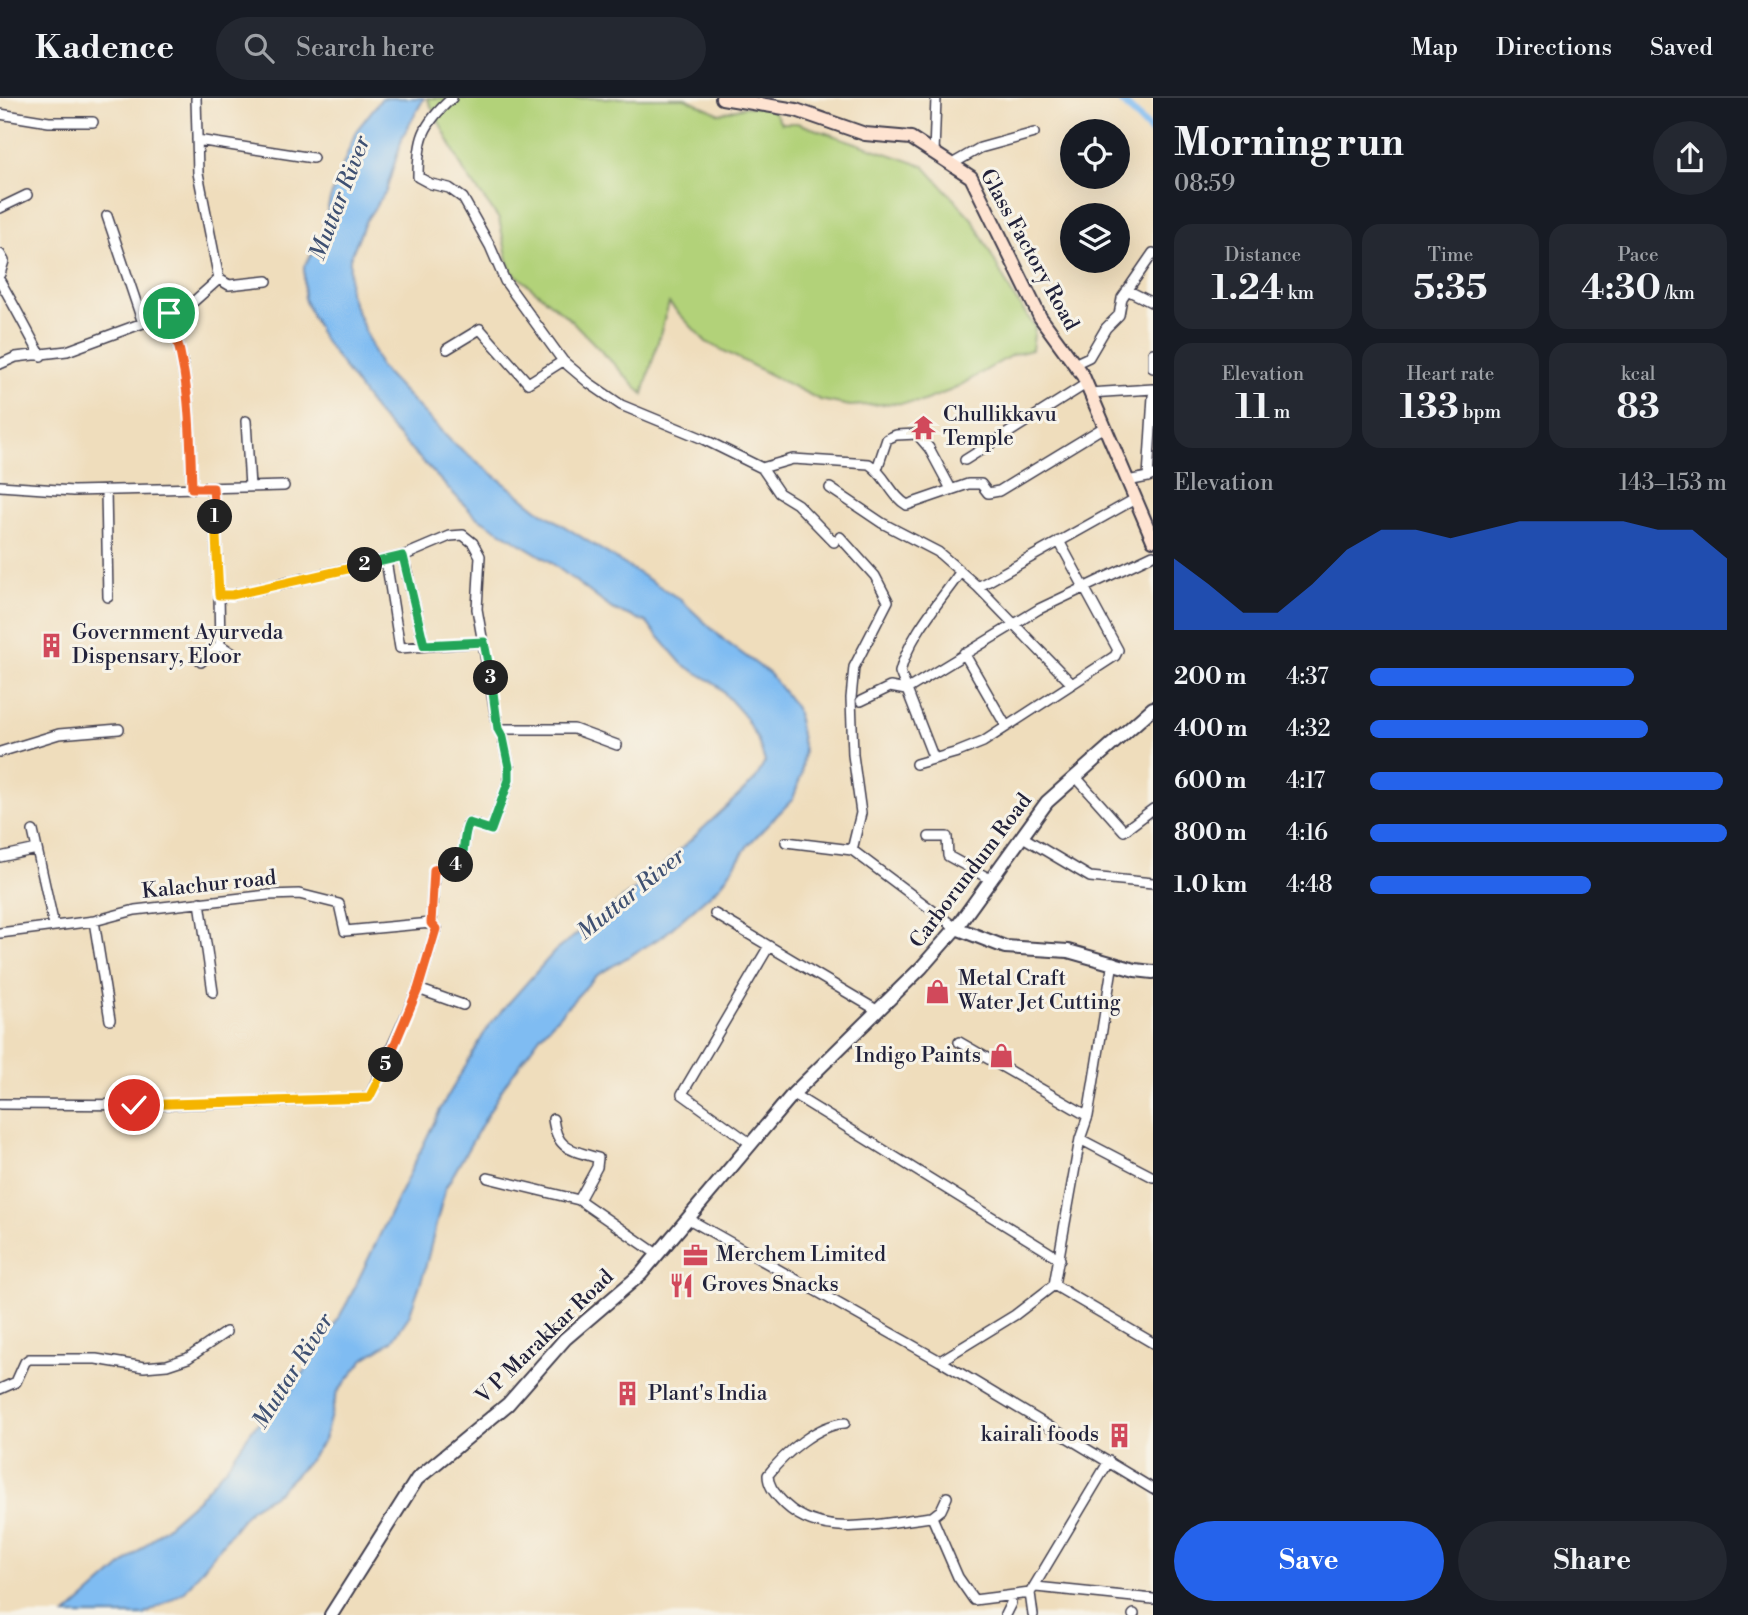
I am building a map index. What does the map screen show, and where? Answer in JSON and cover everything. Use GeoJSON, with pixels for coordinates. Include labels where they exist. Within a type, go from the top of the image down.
{"type":"FeatureCollection","features":[{"type":"Feature","properties":{"kind":"main road","name":"Glass Factory Road"},"geometry":{"type":"LineString","coordinates":[[722,98],[796,110],[865,134],[911,138],[971,177],[1040,317],[1088,388],[1153,540]]}},
{"type":"Feature","properties":{"kind":"street"},"geometry":{"type":"LineString","coordinates":[[196,98],[198,173],[219,279],[229,285],[267,281]]}},
{"type":"Feature","properties":{"kind":"street"},"geometry":{"type":"LineString","coordinates":[[452,98],[440,108],[418,140],[418,177],[431,184],[449,188],[463,198],[491,246],[505,281],[563,360],[621,405],[701,438],[762,468],[779,493],[797,503],[876,576],[888,601],[854,667],[851,698],[853,755],[862,813],[852,850]]}},
{"type":"Feature","properties":{"kind":"street"},"geometry":{"type":"LineString","coordinates":[[934,153],[936,98]]}},
{"type":"Feature","properties":{"kind":"street"},"geometry":{"type":"LineString","coordinates":[[0,114],[49,122],[93,122]]}},
{"type":"Feature","properties":{"kind":"street"},"geometry":{"type":"LineString","coordinates":[[952,164],[980,148],[1034,133]]}},
{"type":"Feature","properties":{"kind":"street"},"geometry":{"type":"LineString","coordinates":[[197,139],[313,158]]}},
{"type":"Feature","properties":{"kind":"street"},"geometry":{"type":"LineString","coordinates":[[0,208],[27,195]]}},
{"type":"Feature","properties":{"kind":"street"},"geometry":{"type":"LineString","coordinates":[[107,216],[143,323]]}},
{"type":"Feature","properties":{"kind":"street"},"geometry":{"type":"LineString","coordinates":[[1074,364],[1089,357],[1106,328],[1119,315],[1127,290],[1153,253]]}},
{"type":"Feature","properties":{"kind":"street"},"geometry":{"type":"LineString","coordinates":[[0,254],[4,261],[0,274]]}},
{"type":"Feature","properties":{"kind":"street"},"geometry":{"type":"LineString","coordinates":[[0,364],[16,357],[41,356],[77,348],[169,313],[192,303],[219,279]]}},
{"type":"Feature","properties":{"kind":"street"},"geometry":{"type":"LineString","coordinates":[[0,281],[6,298],[17,308],[41,356]]}},
{"type":"Feature","properties":{"kind":"street"},"geometry":{"type":"LineString","coordinates":[[1127,290],[1153,303]]}},
{"type":"Feature","properties":{"kind":"street"},"geometry":{"type":"LineString","coordinates":[[169,313],[183,353],[189,392],[192,488]]}},
{"type":"Feature","properties":{"kind":"street"},"geometry":{"type":"LineString","coordinates":[[447,349],[480,329],[527,383],[563,360]]}},
{"type":"Feature","properties":{"kind":"street"},"geometry":{"type":"LineString","coordinates":[[1153,353],[1153,368]]}},
{"type":"Feature","properties":{"kind":"street"},"geometry":{"type":"LineString","coordinates":[[965,460],[1088,388],[1153,390]]}},
{"type":"Feature","properties":{"kind":"street"},"geometry":{"type":"LineString","coordinates":[[1127,481],[1150,476],[1153,396]]}},
{"type":"Feature","properties":{"kind":"street"},"geometry":{"type":"LineString","coordinates":[[246,421],[250,487]]}},
{"type":"Feature","properties":{"kind":"street"},"geometry":{"type":"LineString","coordinates":[[762,468],[793,459],[870,464],[877,469],[894,497],[907,505],[918,504],[951,489],[981,484],[988,492],[999,491],[1104,427]]}},
{"type":"Feature","properties":{"kind":"street"},"geometry":{"type":"LineString","coordinates":[[877,469],[887,439],[896,435],[916,434],[929,448],[951,489]]}},
{"type":"Feature","properties":{"kind":"street"},"geometry":{"type":"LineString","coordinates":[[0,486],[106,490],[284,486]]}},
{"type":"Feature","properties":{"kind":"street"},"geometry":{"type":"LineString","coordinates":[[201,662],[220,645],[213,488]]}},
{"type":"Feature","properties":{"kind":"street"},"geometry":{"type":"LineString","coordinates":[[830,488],[882,523],[929,546],[978,587],[1071,683]]}},
{"type":"Feature","properties":{"kind":"street"},"geometry":{"type":"LineString","coordinates":[[106,490],[108,597]]}},
{"type":"Feature","properties":{"kind":"street"},"geometry":{"type":"LineString","coordinates":[[978,587],[1135,499]]}},
{"type":"Feature","properties":{"kind":"street"},"geometry":{"type":"LineString","coordinates":[[0,1104],[38,1102],[159,1105],[369,1098],[418,989],[436,929],[431,923],[434,870],[460,864],[464,854],[464,832],[469,823],[491,830],[509,780],[509,767],[503,738],[498,729],[477,609],[480,556],[473,543],[463,535],[450,536],[403,556],[232,595],[219,595]]}},
{"type":"Feature","properties":{"kind":"street"},"geometry":{"type":"LineString","coordinates":[[916,764],[983,742],[1115,656],[1118,650],[1059,541]]}},
{"type":"Feature","properties":{"kind":"street"},"geometry":{"type":"LineString","coordinates":[[861,701],[890,687],[905,690],[964,653],[1083,586],[1153,555]]}},
{"type":"Feature","properties":{"kind":"street"},"geometry":{"type":"LineString","coordinates":[[403,556],[424,645]]}},
{"type":"Feature","properties":{"kind":"street"},"geometry":{"type":"LineString","coordinates":[[386,560],[400,648],[484,642]]}},
{"type":"Feature","properties":{"kind":"street"},"geometry":{"type":"LineString","coordinates":[[933,759],[900,672],[904,659],[959,573]]}},
{"type":"Feature","properties":{"kind":"street"},"geometry":{"type":"LineString","coordinates":[[220,645],[235,655]]}},
{"type":"Feature","properties":{"kind":"street"},"geometry":{"type":"LineString","coordinates":[[964,653],[1006,726]]}},
{"type":"Feature","properties":{"kind":"street","name":"Carborundum Road"},"geometry":{"type":"LineString","coordinates":[[824,1062],[921,968],[956,928],[1047,802],[1153,708]]}},
{"type":"Feature","properties":{"kind":"street"},"geometry":{"type":"LineString","coordinates":[[0,752],[59,734],[119,729]]}},
{"type":"Feature","properties":{"kind":"street"},"geometry":{"type":"LineString","coordinates":[[498,729],[574,729],[617,745]]}},
{"type":"Feature","properties":{"kind":"street"},"geometry":{"type":"LineString","coordinates":[[1075,776],[1124,831],[1153,809]]}},
{"type":"Feature","properties":{"kind":"street"},"geometry":{"type":"LineString","coordinates":[[33,831],[54,926]]}},
{"type":"Feature","properties":{"kind":"street"},"geometry":{"type":"LineString","coordinates":[[1021,836],[1068,866],[1098,880],[1153,883]]}},
{"type":"Feature","properties":{"kind":"street"},"geometry":{"type":"LineString","coordinates":[[929,837],[947,838],[948,856],[990,880]]}},
{"type":"Feature","properties":{"kind":"street"},"geometry":{"type":"LineString","coordinates":[[786,842],[852,850],[956,928],[1005,947],[1068,951],[1135,970],[1153,972]]}},
{"type":"Feature","properties":{"kind":"street"},"geometry":{"type":"LineString","coordinates":[[0,858],[37,849]]}},
{"type":"Feature","properties":{"kind":"street","name":"Kalachur road"},"geometry":{"type":"LineString","coordinates":[[0,933],[94,921],[135,910],[299,894],[339,904],[345,931],[431,923]]}},
{"type":"Feature","properties":{"kind":"street"},"geometry":{"type":"LineString","coordinates":[[200,902],[213,992]]}},
{"type":"Feature","properties":{"kind":"street"},"geometry":{"type":"LineString","coordinates":[[715,914],[876,1009]]}},
{"type":"Feature","properties":{"kind":"street"},"geometry":{"type":"LineString","coordinates":[[94,921],[110,1020]]}},
{"type":"Feature","properties":{"kind":"street"},"geometry":{"type":"LineString","coordinates":[[750,1143],[682,1094],[769,946]]}},
{"type":"Feature","properties":{"kind":"street"},"geometry":{"type":"LineString","coordinates":[[940,1361],[1014,1315],[1054,1285],[1080,1139],[1088,1116],[1114,962]]}},
{"type":"Feature","properties":{"kind":"street"},"geometry":{"type":"LineString","coordinates":[[418,989],[463,1005]]}},
{"type":"Feature","properties":{"kind":"street"},"geometry":{"type":"LineString","coordinates":[[959,1042],[1088,1116]]}},
{"type":"Feature","properties":{"kind":"street","name":"V P Marakkar Road"},"geometry":{"type":"LineString","coordinates":[[331,1615],[418,1479],[508,1404],[565,1339],[641,1274],[750,1143],[824,1062]]}},
{"type":"Feature","properties":{"kind":"street"},"geometry":{"type":"LineString","coordinates":[[793,1094],[1060,1259]]}},
{"type":"Feature","properties":{"kind":"street"},"geometry":{"type":"LineString","coordinates":[[553,1119],[555,1136],[567,1149],[598,1158],[597,1167],[579,1200]]}},
{"type":"Feature","properties":{"kind":"street"},"geometry":{"type":"LineString","coordinates":[[1080,1139],[1153,1177]]}},
{"type":"Feature","properties":{"kind":"street"},"geometry":{"type":"LineString","coordinates":[[488,1178],[579,1200],[657,1254]]}},
{"type":"Feature","properties":{"kind":"street"},"geometry":{"type":"LineString","coordinates":[[687,1218],[940,1361],[1153,1489]]}},
{"type":"Feature","properties":{"kind":"street"},"geometry":{"type":"LineString","coordinates":[[1054,1285],[1153,1343]]}},
{"type":"Feature","properties":{"kind":"street"},"geometry":{"type":"LineString","coordinates":[[0,1389],[16,1382],[29,1359],[96,1359],[144,1367],[167,1365],[188,1358],[226,1332]]}},
{"type":"Feature","properties":{"kind":"street"},"geometry":{"type":"LineString","coordinates":[[845,1423],[829,1424],[773,1469],[768,1481],[795,1514],[833,1528],[932,1517],[941,1510],[947,1497]]}},
{"type":"Feature","properties":{"kind":"street"},"geometry":{"type":"LineString","coordinates":[[1033,1615],[1033,1590],[1109,1461]]}},
{"type":"Feature","properties":{"kind":"street"},"geometry":{"type":"LineString","coordinates":[[932,1517],[958,1577],[974,1600],[1033,1590],[1153,1599]]}},
{"type":"Feature","properties":{"kind":"street"},"geometry":{"type":"LineString","coordinates":[[1005,1615],[1011,1603]]}},
{"type":"Feature","properties":{"kind":"green space"},"geometry":{"type":"Polygon","coordinates":[[[427,98],[685,98],[720,114],[744,107],[770,106],[781,123],[797,123],[924,166],[973,220],[1012,294],[1035,327],[1032,350],[1012,355],[952,390],[921,402],[850,406],[820,400],[706,342],[669,303],[643,394],[572,321],[510,270],[499,219],[465,173],[427,98]]]}},
{"type":"Feature","properties":{"kind":"water","name":"Muttar River"},"geometry":{"type":"Polygon","coordinates":[[[382,98],[424,98],[403,136],[386,191],[365,222],[350,258],[349,292],[380,367],[451,441],[537,509],[681,600],[725,641],[770,674],[796,708],[804,751],[801,776],[793,799],[749,844],[721,885],[663,936],[596,976],[541,1035],[504,1086],[445,1189],[424,1273],[409,1316],[392,1341],[364,1359],[337,1393],[324,1440],[306,1464],[278,1492],[250,1509],[184,1592],[144,1615],[66,1615],[199,1498],[227,1466],[254,1427],[286,1398],[321,1348],[347,1303],[441,1108],[489,1025],[555,951],[652,876],[755,780],[765,762],[757,738],[743,714],[716,684],[682,664],[646,622],[612,609],[549,561],[475,516],[379,416],[322,337],[304,299],[304,266],[320,241],[330,199],[356,131],[382,98]]]}},
{"type":"Feature","properties":{"kind":"waterway"},"geometry":{"type":"LineString","coordinates":[[1119,98],[1153,133]]}},
{"type":"Feature","properties":{"kind":"place","name":"Chullikkavu Temple"},"geometry":{"type":"Point","coordinates":[923,427]}},
{"type":"Feature","properties":{"kind":"place","name":"Government Ayurveda Dispensary, Eloor"},"geometry":{"type":"Point","coordinates":[52,645]}},
{"type":"Feature","properties":{"kind":"place","name":"Metal Craft Water Jet Cutting"},"geometry":{"type":"Point","coordinates":[938,991]}},
{"type":"Feature","properties":{"kind":"place","name":"Indigo Paints"},"geometry":{"type":"Point","coordinates":[1001,1056]}},
{"type":"Feature","properties":{"kind":"place","name":"Merchem Limited"},"geometry":{"type":"Point","coordinates":[696,1255]}},
{"type":"Feature","properties":{"kind":"place","name":"Groves Snacks"},"geometry":{"type":"Point","coordinates":[682,1285]}},
{"type":"Feature","properties":{"kind":"place","name":"Plant's India"},"geometry":{"type":"Point","coordinates":[628,1394]}},
{"type":"Feature","properties":{"kind":"place","name":"kairali foods"},"geometry":{"type":"Point","coordinates":[1119,1435]}},
{"type":"Feature","properties":{"kind":"route"},"geometry":{"type":"LineString","coordinates":[[134,1105],[369,1098],[418,989],[436,929],[431,923],[434,912],[434,870],[460,864],[464,854],[464,832],[469,823],[491,830],[509,780],[509,767],[503,738],[498,729],[484,642],[430,647],[424,645],[403,556],[232,595],[219,595],[213,488],[192,488],[189,392],[183,353],[169,313]]}}]}
